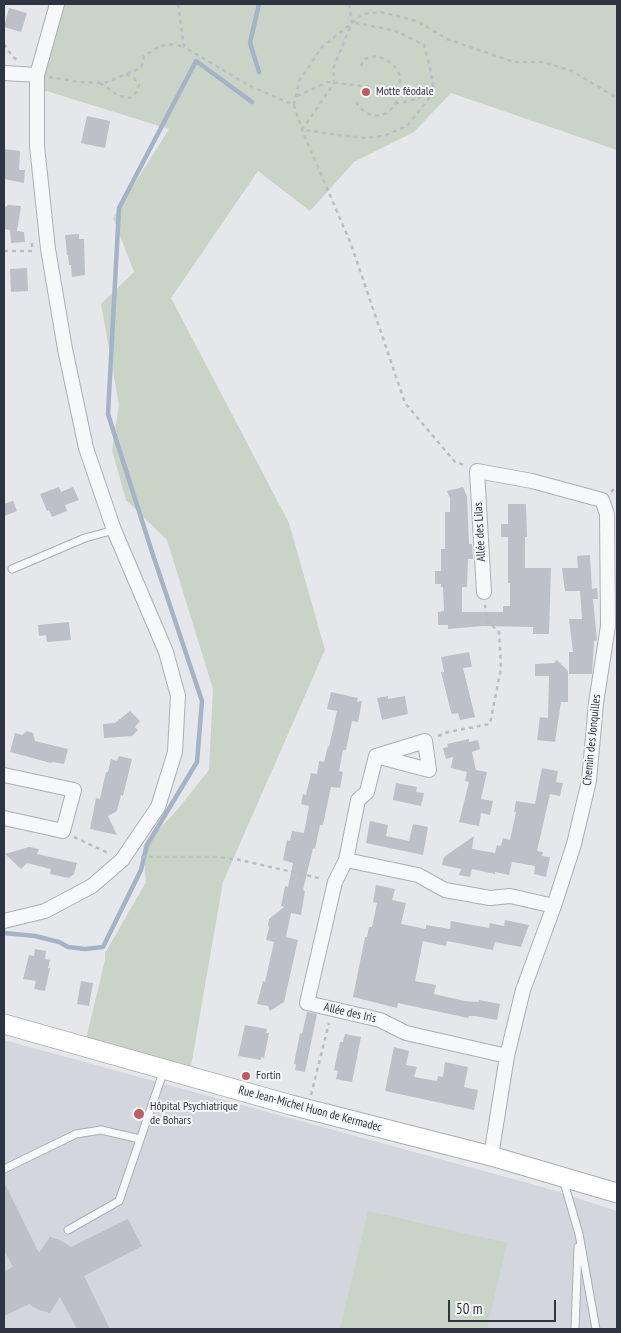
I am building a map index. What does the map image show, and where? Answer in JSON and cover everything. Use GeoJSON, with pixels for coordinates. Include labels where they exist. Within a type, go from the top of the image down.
{"type":"FeatureCollection","features":[{"type":"Feature","properties":{"kind":"street"},"geometry":{"type":"LineString","coordinates":[[4,921],[45,911],[92,886],[122,860],[158,806],[175,752],[178,696],[166,652],[114,530],[86,448],[48,249],[37,146],[37,75],[57,4]]}},
{"type":"Feature","properties":{"kind":"street"},"geometry":{"type":"LineString","coordinates":[[4,73],[37,75]]}},
{"type":"Feature","properties":{"kind":"street","name":"Allée des Lilas"},"geometry":{"type":"LineString","coordinates":[[477,471],[484,592]]}},
{"type":"Feature","properties":{"kind":"street","name":"Chemin des Jonquilles"},"geometry":{"type":"LineString","coordinates":[[477,471],[532,481],[602,500],[607,514],[608,626],[596,704],[589,781],[574,844],[554,906],[523,990],[507,1056],[491,1156]]}},
{"type":"Feature","properties":{"kind":"street"},"geometry":{"type":"LineString","coordinates":[[424,741],[429,770],[376,756],[424,741]]}},
{"type":"Feature","properties":{"kind":"street","name":"Allée des Iris"},"geometry":{"type":"LineString","coordinates":[[376,756],[366,792],[358,800],[346,860],[335,882],[307,1003],[380,1020],[406,1033],[507,1056]]}},
{"type":"Feature","properties":{"kind":"street"},"geometry":{"type":"LineString","coordinates":[[4,775],[74,790],[63,831],[4,818]]}},
{"type":"Feature","properties":{"kind":"street"},"geometry":{"type":"LineString","coordinates":[[346,860],[418,875],[444,890],[490,898],[510,896],[554,906]]}},
{"type":"Feature","properties":{"kind":"street","name":"Rue Jean-Michel Huon de Kermadec"},"geometry":{"type":"LineString","coordinates":[[4,1024],[307,1109],[491,1156],[617,1193]]}},
{"type":"Feature","properties":{"kind":"lane"},"geometry":{"type":"LineString","coordinates":[[12,569],[85,538],[114,530]]}},
{"type":"Feature","properties":{"kind":"lane"},"geometry":{"type":"LineString","coordinates":[[68,1230],[119,1201],[164,1070]]}},
{"type":"Feature","properties":{"kind":"lane"},"geometry":{"type":"LineString","coordinates":[[4,1169],[76,1134],[101,1130],[140,1139]]}},
{"type":"Feature","properties":{"kind":"lane"},"geometry":{"type":"LineString","coordinates":[[562,1176],[579,1234],[596,1329]]}},
{"type":"Feature","properties":{"kind":"lane"},"geometry":{"type":"LineString","coordinates":[[574,1329],[579,1234]]}},
{"type":"Feature","properties":{"kind":"path"},"geometry":{"type":"LineString","coordinates":[[178,4],[184,47]]}},
{"type":"Feature","properties":{"kind":"path"},"geometry":{"type":"LineString","coordinates":[[302,130],[334,83],[333,69],[352,22],[349,4]]}},
{"type":"Feature","properties":{"kind":"path"},"geometry":{"type":"LineString","coordinates":[[477,471],[455,462],[405,403],[351,244],[302,130],[294,105],[299,81],[322,47],[362,14],[381,12],[417,20],[447,39],[514,62],[542,62],[572,70],[617,98]]}},
{"type":"Feature","properties":{"kind":"path"},"geometry":{"type":"LineString","coordinates":[[302,130],[363,138],[384,136],[407,126],[434,92],[424,45],[396,31],[352,22]]}},
{"type":"Feature","properties":{"kind":"path"},"geometry":{"type":"LineString","coordinates":[[37,75],[79,82],[104,83],[141,68],[144,56],[162,45],[174,44],[184,47],[250,86],[294,105]]}},
{"type":"Feature","properties":{"kind":"path"},"geometry":{"type":"LineString","coordinates":[[356,102],[362,111],[372,116],[385,114],[396,103],[401,79],[398,69],[378,56],[364,59],[361,66]]}},
{"type":"Feature","properties":{"kind":"path"},"geometry":{"type":"LineString","coordinates":[[100,83],[119,96],[130,98],[138,91],[139,84],[134,78],[126,74]]}},
{"type":"Feature","properties":{"kind":"path"},"geometry":{"type":"LineString","coordinates":[[297,96],[328,82],[399,90]]}},
{"type":"Feature","properties":{"kind":"path"},"geometry":{"type":"LineString","coordinates":[[396,103],[408,102],[434,92]]}},
{"type":"Feature","properties":{"kind":"path"},"geometry":{"type":"LineString","coordinates":[[4,251],[32,251],[32,241]]}},
{"type":"Feature","properties":{"kind":"path"},"geometry":{"type":"LineString","coordinates":[[424,741],[448,732],[490,724],[501,668],[499,632],[487,621],[484,592]]}},
{"type":"Feature","properties":{"kind":"path"},"geometry":{"type":"LineString","coordinates":[[63,831],[122,860]]}},
{"type":"Feature","properties":{"kind":"path"},"geometry":{"type":"LineString","coordinates":[[141,857],[219,857],[335,882]]}},
{"type":"Feature","properties":{"kind":"path"},"geometry":{"type":"LineString","coordinates":[[307,1109],[333,1009]]}},
{"type":"Feature","properties":{"kind":"shaded area"},"geometry":{"type":"Polygon","coordinates":[[[58,4],[617,4],[617,150],[451,93],[414,132],[354,162],[310,211],[258,171],[171,298],[289,523],[325,650],[223,882],[191,1066],[86,1039],[105,960],[105,953],[146,882],[143,847],[177,810],[209,770],[213,689],[167,540],[126,500],[112,450],[119,405],[101,304],[134,272],[113,218],[169,129],[40,89],[58,4]]]}},
{"type":"Feature","properties":{"kind":"shaded area","name":"Hôpital Psychiatrique de Bohars"},"geometry":{"type":"Polygon","coordinates":[[[4,1040],[546,1188],[617,1211],[617,1329],[4,1329],[4,1040]]]}},
{"type":"Feature","properties":{"kind":"shaded area"},"geometry":{"type":"Polygon","coordinates":[[[368,1211],[507,1243],[487,1329],[340,1329],[368,1211]]]}},
{"type":"Feature","properties":{"kind":"building"},"geometry":{"type":"Polygon","coordinates":[[[9,8],[27,13],[21,32],[4,27],[9,8]]]}},
{"type":"Feature","properties":{"kind":"building"},"geometry":{"type":"Polygon","coordinates":[[[87,116],[110,121],[105,148],[81,143],[87,116]]]}},
{"type":"Feature","properties":{"kind":"building"},"geometry":{"type":"Polygon","coordinates":[[[4,149],[20,151],[19,170],[25,170],[24,183],[4,179],[4,149]]]}},
{"type":"Feature","properties":{"kind":"building"},"geometry":{"type":"Polygon","coordinates":[[[8,205],[21,206],[17,231],[24,232],[25,242],[11,243],[10,230],[4,229],[4,208],[8,205]]]}},
{"type":"Feature","properties":{"kind":"building"},"geometry":{"type":"Polygon","coordinates":[[[79,234],[79,239],[84,239],[85,275],[72,277],[65,235],[79,234]]]}},
{"type":"Feature","properties":{"kind":"building"},"geometry":{"type":"Polygon","coordinates":[[[27,268],[28,291],[11,292],[10,269],[27,268]]]}},
{"type":"Feature","properties":{"kind":"building"},"geometry":{"type":"Polygon","coordinates":[[[59,487],[61,492],[73,487],[79,500],[65,505],[67,511],[52,517],[49,510],[47,511],[40,494],[59,487]]]}},
{"type":"Feature","properties":{"kind":"building"},"geometry":{"type":"Polygon","coordinates":[[[463,487],[467,497],[469,544],[472,544],[473,559],[468,559],[467,587],[462,587],[462,612],[503,612],[503,606],[510,606],[508,537],[501,537],[501,524],[508,524],[508,504],[526,504],[527,537],[525,537],[525,568],[551,568],[549,634],[533,634],[533,627],[483,626],[448,629],[448,625],[438,625],[438,612],[444,611],[443,587],[441,587],[441,584],[435,584],[435,571],[441,571],[441,549],[445,549],[445,512],[450,512],[450,498],[447,491],[463,487]]]}},
{"type":"Feature","properties":{"kind":"building"},"geometry":{"type":"Polygon","coordinates":[[[13,501],[17,511],[4,516],[4,504],[13,501]]]}},
{"type":"Feature","properties":{"kind":"building"},"geometry":{"type":"Polygon","coordinates":[[[590,555],[592,589],[597,588],[598,599],[593,599],[597,640],[594,641],[592,674],[569,674],[569,652],[573,652],[569,619],[582,619],[580,591],[565,591],[562,568],[578,568],[577,556],[590,555]]]}},
{"type":"Feature","properties":{"kind":"building"},"geometry":{"type":"Polygon","coordinates":[[[69,622],[71,640],[47,642],[46,635],[39,636],[38,625],[69,622]]]}},
{"type":"Feature","properties":{"kind":"building"},"geometry":{"type":"Polygon","coordinates":[[[469,652],[472,667],[463,668],[475,717],[460,720],[458,713],[452,714],[451,712],[441,672],[444,672],[441,657],[469,652]]]}},
{"type":"Feature","properties":{"kind":"building"},"geometry":{"type":"Polygon","coordinates":[[[557,660],[568,671],[568,702],[561,702],[555,742],[537,740],[540,717],[548,718],[549,676],[535,676],[535,664],[554,663],[557,660]]]}},
{"type":"Feature","properties":{"kind":"building"},"geometry":{"type":"Polygon","coordinates":[[[331,692],[358,698],[357,702],[362,701],[358,722],[352,721],[346,750],[343,750],[339,771],[343,772],[340,788],[331,787],[323,825],[320,825],[303,890],[305,891],[301,915],[291,913],[286,937],[298,940],[284,1002],[270,1011],[268,1006],[257,1004],[263,981],[265,982],[274,942],[266,940],[269,919],[284,907],[281,906],[285,886],[288,887],[293,863],[283,860],[287,840],[290,841],[292,831],[304,833],[309,806],[301,804],[303,794],[306,795],[311,773],[317,774],[319,761],[324,762],[329,747],[337,711],[327,709],[331,692]]]}},
{"type":"Feature","properties":{"kind":"building"},"geometry":{"type":"Polygon","coordinates":[[[388,696],[388,699],[405,696],[408,714],[382,720],[377,698],[388,696]]]}},
{"type":"Feature","properties":{"kind":"building"},"geometry":{"type":"Polygon","coordinates":[[[130,711],[140,721],[135,727],[138,730],[132,736],[104,738],[103,724],[115,723],[130,711]]]}},
{"type":"Feature","properties":{"kind":"building"},"geometry":{"type":"Polygon","coordinates":[[[27,731],[33,733],[35,741],[68,749],[64,764],[51,763],[10,752],[15,733],[22,735],[27,731]]]}},
{"type":"Feature","properties":{"kind":"building"},"geometry":{"type":"Polygon","coordinates":[[[469,739],[469,742],[478,740],[480,749],[472,752],[476,770],[487,772],[481,799],[493,801],[490,815],[481,813],[479,826],[459,822],[469,782],[465,781],[467,772],[451,768],[453,757],[446,759],[443,748],[448,747],[447,744],[469,739]]]}},
{"type":"Feature","properties":{"kind":"building"},"geometry":{"type":"Polygon","coordinates":[[[119,756],[132,759],[123,796],[121,795],[117,811],[108,816],[117,835],[90,829],[96,798],[100,799],[111,759],[117,761],[119,756]]]}},
{"type":"Feature","properties":{"kind":"building"},"geometry":{"type":"Polygon","coordinates":[[[542,768],[558,771],[556,782],[563,783],[560,796],[550,794],[537,851],[543,852],[542,856],[550,857],[546,877],[534,874],[535,866],[512,862],[509,875],[472,869],[470,877],[459,875],[461,869],[442,865],[444,857],[474,836],[472,849],[495,853],[497,845],[501,846],[503,838],[510,840],[516,812],[514,812],[516,801],[535,804],[542,768]]]}},
{"type":"Feature","properties":{"kind":"building"},"geometry":{"type":"Polygon","coordinates":[[[396,783],[417,787],[416,792],[424,793],[421,806],[393,800],[396,783]]]}},
{"type":"Feature","properties":{"kind":"building"},"geometry":{"type":"Polygon","coordinates":[[[370,821],[388,825],[386,836],[409,841],[413,824],[428,827],[423,855],[366,843],[370,821]]]}},
{"type":"Feature","properties":{"kind":"building"},"geometry":{"type":"Polygon","coordinates":[[[29,847],[39,849],[37,854],[77,863],[74,874],[69,878],[50,874],[51,869],[27,863],[21,869],[5,854],[29,847]]]}},
{"type":"Feature","properties":{"kind":"building"},"geometry":{"type":"Polygon","coordinates":[[[376,885],[395,889],[392,900],[406,903],[401,924],[426,929],[426,925],[450,929],[451,921],[489,928],[490,923],[504,926],[505,920],[529,925],[521,947],[495,942],[493,950],[447,941],[446,946],[423,941],[415,981],[436,985],[434,994],[465,1001],[478,1002],[479,1000],[500,1004],[497,1020],[475,1016],[469,1016],[468,1018],[398,1003],[397,1008],[353,997],[365,937],[367,937],[369,927],[372,927],[377,903],[373,902],[376,885]]]}},
{"type":"Feature","properties":{"kind":"building"},"geometry":{"type":"Polygon","coordinates":[[[35,949],[46,951],[45,959],[50,960],[45,991],[34,989],[36,981],[23,979],[29,955],[34,956],[35,949]]]}},
{"type":"Feature","properties":{"kind":"building"},"geometry":{"type":"Polygon","coordinates":[[[81,981],[93,983],[89,1006],[77,1004],[81,981]]]}},
{"type":"Feature","properties":{"kind":"building"},"geometry":{"type":"Polygon","coordinates":[[[307,1012],[317,1014],[305,1072],[295,1070],[296,1064],[294,1064],[300,1033],[302,1034],[307,1012]]]}},
{"type":"Feature","properties":{"kind":"building"},"geometry":{"type":"Polygon","coordinates":[[[245,1025],[267,1029],[266,1033],[269,1033],[264,1058],[261,1057],[261,1060],[238,1056],[245,1025]]]}},
{"type":"Feature","properties":{"kind":"building"},"geometry":{"type":"Polygon","coordinates":[[[345,1034],[361,1037],[352,1082],[336,1079],[338,1071],[334,1070],[340,1042],[343,1042],[345,1034]]]}},
{"type":"Feature","properties":{"kind":"building"},"geometry":{"type":"Polygon","coordinates":[[[394,1047],[409,1051],[406,1065],[417,1067],[414,1077],[437,1081],[438,1076],[443,1077],[445,1062],[468,1067],[464,1087],[478,1090],[474,1110],[385,1091],[394,1047]]]}},
{"type":"Feature","properties":{"kind":"building"},"geometry":{"type":"Polygon","coordinates":[[[4,1182],[39,1253],[50,1237],[60,1240],[71,1247],[128,1219],[142,1246],[84,1276],[110,1329],[77,1329],[60,1297],[50,1313],[39,1310],[29,1304],[4,1316],[4,1271],[13,1267],[4,1250],[4,1182]]]}},
{"type":"Feature","properties":{"kind":"waterway"},"geometry":{"type":"LineString","coordinates":[[259,4],[250,43],[259,72]]}},
{"type":"Feature","properties":{"kind":"waterway"},"geometry":{"type":"LineString","coordinates":[[4,933],[35,936],[59,942],[68,947],[85,949],[103,947],[141,870],[147,845],[197,762],[202,701],[108,414],[119,208],[196,61],[252,102]]}},
{"type":"Feature","properties":{"kind":"place","name":"Motte féodale"},"geometry":{"type":"Point","coordinates":[366,92]}},
{"type":"Feature","properties":{"kind":"place","name":"Fortin"},"geometry":{"type":"Point","coordinates":[246,1076]}},
{"type":"Feature","properties":{"kind":"place","name":"Hôpital Psychiatrique de Bohars"},"geometry":{"type":"Point","coordinates":[139,1114]}}]}
